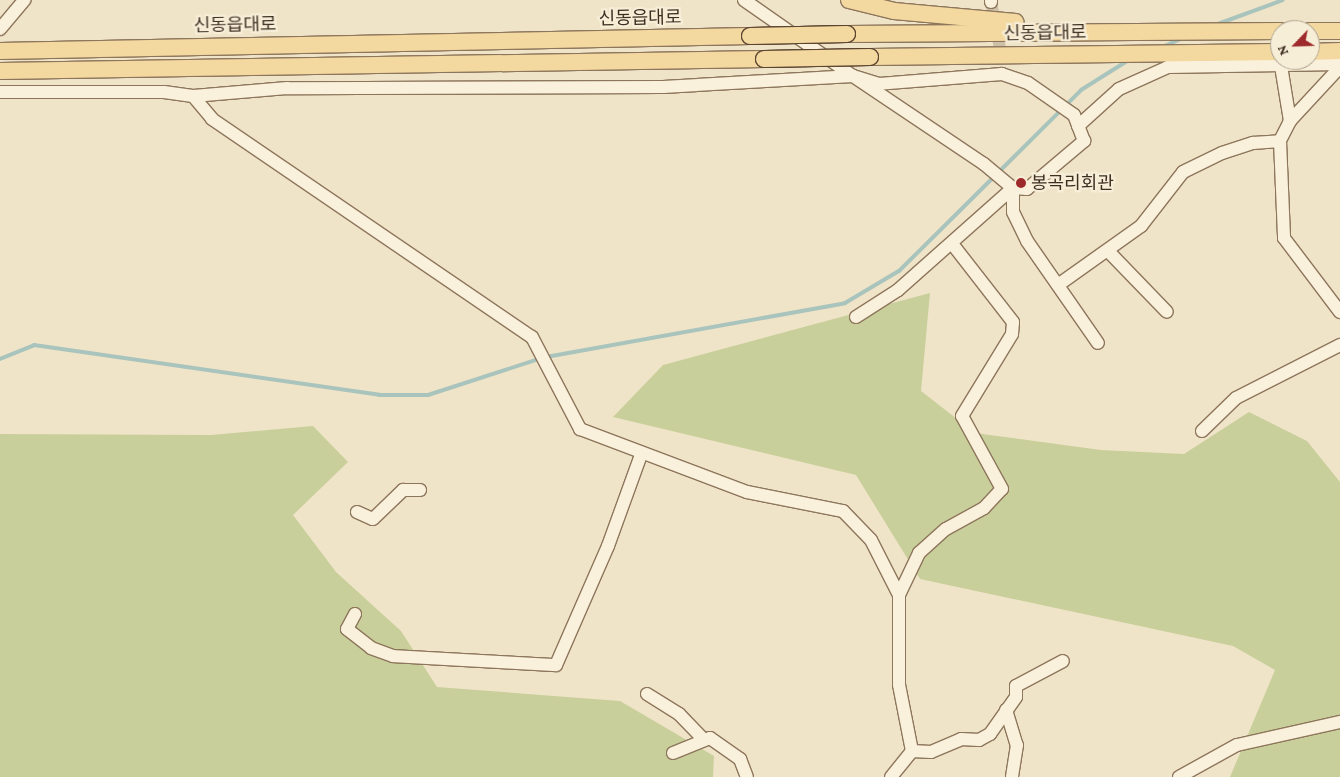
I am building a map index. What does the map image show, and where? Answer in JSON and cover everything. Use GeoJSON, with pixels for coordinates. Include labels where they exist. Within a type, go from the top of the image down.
{"type":"FeatureCollection","features":[{"type":"Feature","properties":{"kind":"main road"},"geometry":{"type":"LineString","coordinates":[[849,0],[938,16],[1131,30]]}},
{"type":"Feature","properties":{"kind":"main road","name":"신동읍대로"},"geometry":{"type":"LineString","coordinates":[[0,51],[847,34],[1131,30],[1270,31]]}},
{"type":"Feature","properties":{"kind":"main road"},"geometry":{"type":"LineString","coordinates":[[1320,31],[1340,31]]}},
{"type":"Feature","properties":{"kind":"main road","name":"신동읍대로"},"geometry":{"type":"LineString","coordinates":[[0,71],[1096,52],[1270,59]]}},
{"type":"Feature","properties":{"kind":"main road"},"geometry":{"type":"LineString","coordinates":[[1320,52],[1340,52]]}},
{"type":"Feature","properties":{"kind":"street"},"geometry":{"type":"LineString","coordinates":[[0,29],[24,0]]}},
{"type":"Feature","properties":{"kind":"street"},"geometry":{"type":"LineString","coordinates":[[0,92],[164,92],[193,96],[287,88],[662,87],[854,76],[879,84],[1002,74],[1028,83],[1052,99],[1076,120],[1084,141],[1027,189],[1011,186],[989,168],[854,76],[744,0]]}},
{"type":"Feature","properties":{"kind":"street"},"geometry":{"type":"LineString","coordinates":[[1002,58],[1002,74]]}},
{"type":"Feature","properties":{"kind":"street"},"geometry":{"type":"LineString","coordinates":[[1076,120],[1119,89],[1168,67],[1270,60]]}},
{"type":"Feature","properties":{"kind":"street"},"geometry":{"type":"LineString","coordinates":[[1320,63],[1340,65]]}},
{"type":"Feature","properties":{"kind":"street"},"geometry":{"type":"LineString","coordinates":[[1340,65],[1290,121],[1280,141],[1284,238],[1340,312]]}},
{"type":"Feature","properties":{"kind":"street"},"geometry":{"type":"LineString","coordinates":[[1282,70],[1290,121]]}},
{"type":"Feature","properties":{"kind":"street"},"geometry":{"type":"LineString","coordinates":[[193,96],[212,119],[488,303],[532,337],[544,365],[580,429],[641,455],[747,492],[843,511],[871,540],[899,595]]}},
{"type":"Feature","properties":{"kind":"street"},"geometry":{"type":"LineString","coordinates":[[1058,286],[1109,252],[1142,226],[1183,172],[1222,153],[1253,143],[1280,141]]}},
{"type":"Feature","properties":{"kind":"street"},"geometry":{"type":"LineString","coordinates":[[856,317],[898,290],[953,244],[1011,186]]}},
{"type":"Feature","properties":{"kind":"street"},"geometry":{"type":"LineString","coordinates":[[1011,186],[1017,222],[1058,286],[1098,343]]}},
{"type":"Feature","properties":{"kind":"street"},"geometry":{"type":"LineString","coordinates":[[891,777],[912,750],[899,685],[899,595],[919,553],[946,530],[984,508],[1002,489],[962,416],[1012,334],[1013,322],[953,244]]}},
{"type":"Feature","properties":{"kind":"street"},"geometry":{"type":"LineString","coordinates":[[1109,252],[1167,312]]}},
{"type":"Feature","properties":{"kind":"street"},"geometry":{"type":"LineString","coordinates":[[1202,430],[1236,398],[1340,345]]}},
{"type":"Feature","properties":{"kind":"street"},"geometry":{"type":"LineString","coordinates":[[355,614],[347,629],[371,648],[393,656],[556,665],[608,546],[641,455]]}},
{"type":"Feature","properties":{"kind":"street"},"geometry":{"type":"LineString","coordinates":[[357,512],[373,519],[403,490],[420,490]]}},
{"type":"Feature","properties":{"kind":"street"},"geometry":{"type":"LineString","coordinates":[[912,750],[931,752],[961,739],[979,740],[990,734],[1016,697],[1016,686],[1063,662]]}},
{"type":"Feature","properties":{"kind":"street"},"geometry":{"type":"LineString","coordinates":[[647,694],[679,714],[703,739]]}},
{"type":"Feature","properties":{"kind":"street"},"geometry":{"type":"LineString","coordinates":[[1006,710],[1017,745],[1012,777]]}},
{"type":"Feature","properties":{"kind":"street"},"geometry":{"type":"LineString","coordinates":[[1179,777],[1237,745],[1340,722]]}},
{"type":"Feature","properties":{"kind":"street"},"geometry":{"type":"LineString","coordinates":[[673,753],[703,739],[710,738],[740,759],[747,777]]}},
{"type":"Feature","properties":{"kind":"green space"},"geometry":{"type":"Polygon","coordinates":[[[930,293],[921,391],[975,433],[1101,450],[1184,454],[1249,412],[1307,441],[1340,482],[1340,777],[1230,777],[1275,670],[1233,646],[920,579],[856,475],[613,417],[663,365],[930,293]]]}},
{"type":"Feature","properties":{"kind":"green space"},"geometry":{"type":"Polygon","coordinates":[[[313,426],[348,462],[293,515],[336,572],[401,631],[437,687],[620,701],[714,756],[713,777],[0,777],[0,434],[211,435],[313,426]]]}},
{"type":"Feature","properties":{"kind":"waterway"},"geometry":{"type":"LineString","coordinates":[[1215,25],[1283,0]]}},
{"type":"Feature","properties":{"kind":"waterway"},"geometry":{"type":"LineString","coordinates":[[1162,47],[1183,38]]}},
{"type":"Feature","properties":{"kind":"waterway"},"geometry":{"type":"LineString","coordinates":[[546,357],[845,303],[899,271],[1081,90],[1127,61]]}},
{"type":"Feature","properties":{"kind":"waterway"},"geometry":{"type":"LineString","coordinates":[[0,359],[34,345],[379,395],[428,395],[539,359]]}},
{"type":"Feature","properties":{"kind":"tunnel"},"geometry":{"type":"LineString","coordinates":[[991,2],[1002,59]]}},
{"type":"Feature","properties":{"kind":"place","name":"봉곡리회관"},"geometry":{"type":"Point","coordinates":[1021,183]}}]}
